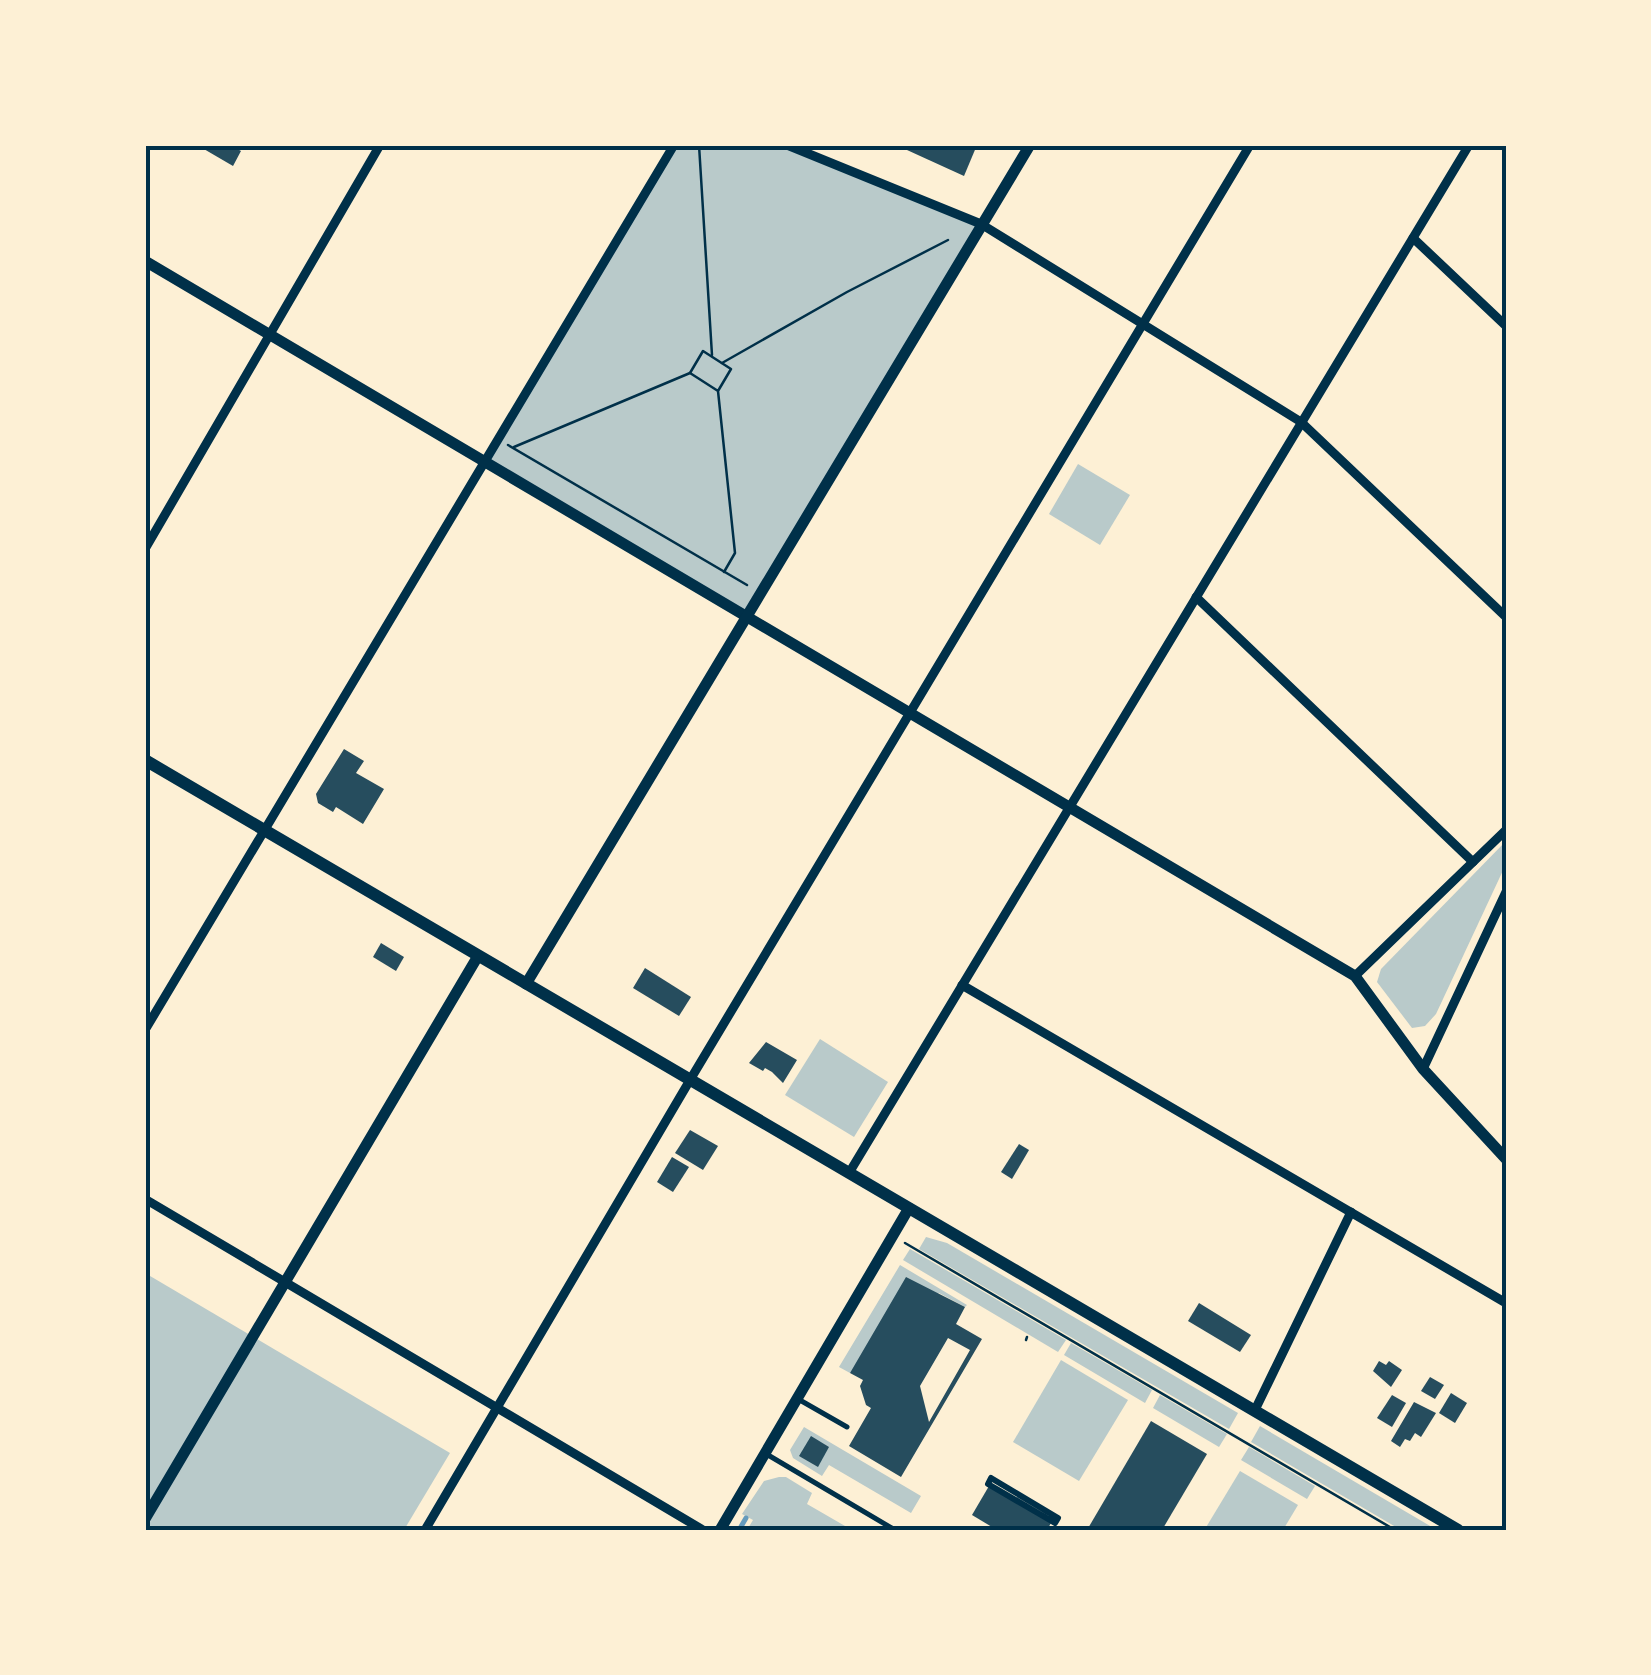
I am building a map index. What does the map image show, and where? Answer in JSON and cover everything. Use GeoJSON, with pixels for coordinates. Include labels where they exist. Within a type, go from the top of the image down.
{"type":"FeatureCollection","features":[{"type":"Feature","properties":{"kind":"main road"},"geometry":{"type":"LineString","coordinates":[[145,760],[1458,1530]]}},
{"type":"Feature","properties":{"kind":"street"},"geometry":{"type":"LineString","coordinates":[[145,549],[380,145]]}},
{"type":"Feature","properties":{"kind":"street"},"geometry":{"type":"LineString","coordinates":[[145,1030],[674,145]]}},
{"type":"Feature","properties":{"kind":"street"},"geometry":{"type":"LineString","coordinates":[[787,145],[982,224],[1301,422],[1506,617]]}},
{"type":"Feature","properties":{"kind":"street"},"geometry":{"type":"LineString","coordinates":[[526,984],[1030,145]]}},
{"type":"Feature","properties":{"kind":"street"},"geometry":{"type":"LineString","coordinates":[[426,1530],[690,1080],[1250,145]]}},
{"type":"Feature","properties":{"kind":"street"},"geometry":{"type":"LineString","coordinates":[[849,1173],[1470,145]]}},
{"type":"Feature","properties":{"kind":"street"},"geometry":{"type":"LineString","coordinates":[[1413,238],[1506,326]]}},
{"type":"Feature","properties":{"kind":"street"},"geometry":{"type":"LineString","coordinates":[[145,261],[1355,976],[1423,1068],[1506,1159]]}},
{"type":"Feature","properties":{"kind":"street"},"geometry":{"type":"LineString","coordinates":[[1196,597],[1473,862]]}},
{"type":"Feature","properties":{"kind":"street"},"geometry":{"type":"LineString","coordinates":[[1355,976],[1506,830]]}},
{"type":"Feature","properties":{"kind":"street"},"geometry":{"type":"LineString","coordinates":[[1423,1068],[1506,892]]}},
{"type":"Feature","properties":{"kind":"street"},"geometry":{"type":"LineString","coordinates":[[145,1519],[478,956]]}},
{"type":"Feature","properties":{"kind":"street"},"geometry":{"type":"LineString","coordinates":[[962,985],[1506,1302]]}},
{"type":"Feature","properties":{"kind":"street"},"geometry":{"type":"LineString","coordinates":[[145,1199],[703,1530]]}},
{"type":"Feature","properties":{"kind":"street"},"geometry":{"type":"LineString","coordinates":[[720,1530],[909,1208]]}},
{"type":"Feature","properties":{"kind":"street"},"geometry":{"type":"LineString","coordinates":[[1254,1410],[1350,1212]]}},
{"type":"Feature","properties":{"kind":"street"},"geometry":{"type":"LineString","coordinates":[[988,1480],[1058,1522]]}},
{"type":"Feature","properties":{"kind":"lane"},"geometry":{"type":"LineString","coordinates":[[798,1399],[847,1428]]}},
{"type":"Feature","properties":{"kind":"lane"},"geometry":{"type":"LineString","coordinates":[[765,1454],[895,1530]]}},
{"type":"Feature","properties":{"kind":"path"},"geometry":{"type":"LineString","coordinates":[[699,145],[712,356]]}},
{"type":"Feature","properties":{"kind":"path"},"geometry":{"type":"LineString","coordinates":[[722,363],[948,240]]}},
{"type":"Feature","properties":{"kind":"path"},"geometry":{"type":"LineString","coordinates":[[724,572],[735,554],[718,391],[731,368],[712,356],[703,351],[690,374],[512,447],[761,594]]}},
{"type":"Feature","properties":{"kind":"path"},"geometry":{"type":"LineString","coordinates":[[690,374],[718,391]]}},
{"type":"Feature","properties":{"kind":"path"},"geometry":{"type":"LineString","coordinates":[[908,1245],[1395,1530]]}},
{"type":"Feature","properties":{"kind":"shaded area"},"geometry":{"type":"Polygon","coordinates":[[[674,145],[787,145],[981,224],[748,615],[486,460],[674,145]]]}},
{"type":"Feature","properties":{"kind":"shaded area"},"geometry":{"type":"Polygon","coordinates":[[[1078,464],[1130,495],[1100,545],[1049,514],[1078,464]]]}},
{"type":"Feature","properties":{"kind":"shaded area"},"geometry":{"type":"Polygon","coordinates":[[[1506,841],[1506,864],[1436,1014],[1425,1026],[1412,1028],[1377,982],[1381,969],[1506,841]]]}},
{"type":"Feature","properties":{"kind":"shaded area"},"geometry":{"type":"Polygon","coordinates":[[[820,1039],[888,1082],[854,1137],[785,1095],[820,1039]]]}},
{"type":"Feature","properties":{"kind":"shaded area"},"geometry":{"type":"Polygon","coordinates":[[[926,1237],[947,1243],[1238,1413],[1229,1429],[919,1249],[926,1237]]]}},
{"type":"Feature","properties":{"kind":"shaded area"},"geometry":{"type":"Polygon","coordinates":[[[910,1249],[1066,1340],[1058,1352],[903,1260],[910,1249]]]}},
{"type":"Feature","properties":{"kind":"shaded area"},"geometry":{"type":"Polygon","coordinates":[[[900,1265],[967,1305],[939,1293],[850,1373],[839,1367],[900,1265]]]}},
{"type":"Feature","properties":{"kind":"shaded area"},"geometry":{"type":"Polygon","coordinates":[[[145,1273],[450,1453],[404,1530],[145,1530],[145,1273]]]}},
{"type":"Feature","properties":{"kind":"shaded area"},"geometry":{"type":"Polygon","coordinates":[[[1071,1343],[1152,1390],[1145,1403],[1064,1355],[1071,1343]]]}},
{"type":"Feature","properties":{"kind":"shaded area"},"geometry":{"type":"Polygon","coordinates":[[[1061,1360],[1128,1400],[1079,1481],[1013,1442],[1061,1360]]]}},
{"type":"Feature","properties":{"kind":"shaded area"},"geometry":{"type":"Polygon","coordinates":[[[1160,1395],[1227,1434],[1219,1447],[1153,1408],[1160,1395]]]}},
{"type":"Feature","properties":{"kind":"shaded area"},"geometry":{"type":"Polygon","coordinates":[[[1260,1426],[1437,1530],[1401,1530],[1251,1442],[1260,1426]]]}},
{"type":"Feature","properties":{"kind":"shaded area"},"geometry":{"type":"Polygon","coordinates":[[[804,1427],[921,1496],[911,1513],[829,1465],[822,1476],[793,1458],[790,1450],[804,1427]]]}},
{"type":"Feature","properties":{"kind":"shaded area"},"geometry":{"type":"Polygon","coordinates":[[[1249,1447],[1315,1486],[1307,1499],[1241,1460],[1249,1447]]]}},
{"type":"Feature","properties":{"kind":"shaded area"},"geometry":{"type":"Polygon","coordinates":[[[1240,1471],[1298,1505],[1283,1530],[1205,1529],[1240,1471]]]}},
{"type":"Feature","properties":{"kind":"shaded area"},"geometry":{"type":"Polygon","coordinates":[[[786,1477],[812,1493],[807,1504],[852,1530],[747,1530],[753,1520],[742,1514],[764,1481],[786,1477]]]}},
{"type":"Feature","properties":{"kind":"building"},"geometry":{"type":"Polygon","coordinates":[[[197,145],[230,145],[241,151],[233,166],[197,145]]]}},
{"type":"Feature","properties":{"kind":"building"},"geometry":{"type":"Polygon","coordinates":[[[896,145],[977,145],[964,176],[896,145]]]}},
{"type":"Feature","properties":{"kind":"building"},"geometry":{"type":"Polygon","coordinates":[[[344,749],[364,761],[356,773],[384,789],[363,824],[336,807],[333,812],[318,803],[316,794],[344,749]]]}},
{"type":"Feature","properties":{"kind":"building"},"geometry":{"type":"Polygon","coordinates":[[[381,943],[404,957],[396,971],[373,957],[381,943]]]}},
{"type":"Feature","properties":{"kind":"building"},"geometry":{"type":"Polygon","coordinates":[[[645,968],[691,997],[679,1016],[633,988],[645,968]]]}},
{"type":"Feature","properties":{"kind":"building"},"geometry":{"type":"Polygon","coordinates":[[[766,1042],[797,1060],[783,1083],[772,1072],[749,1063],[766,1042]]]}},
{"type":"Feature","properties":{"kind":"building"},"geometry":{"type":"Polygon","coordinates":[[[690,1130],[718,1146],[703,1170],[675,1153],[690,1130]]]}},
{"type":"Feature","properties":{"kind":"building"},"geometry":{"type":"Polygon","coordinates":[[[1019,1144],[1029,1150],[1012,1179],[1001,1172],[1019,1144]]]}},
{"type":"Feature","properties":{"kind":"building"},"geometry":{"type":"Polygon","coordinates":[[[672,1157],[689,1167],[673,1192],[657,1182],[672,1157]]]}},
{"type":"Feature","properties":{"kind":"building"},"geometry":{"type":"Polygon","coordinates":[[[906,1277],[965,1307],[956,1324],[982,1339],[901,1477],[849,1446],[871,1408],[866,1405],[860,1386],[863,1380],[850,1373],[906,1277]],[[948,1338],[920,1386],[929,1422],[970,1350],[948,1338]]]}},
{"type":"Feature","properties":{"kind":"building"},"geometry":{"type":"Polygon","coordinates":[[[1199,1303],[1251,1335],[1240,1352],[1188,1321],[1199,1303]]]}},
{"type":"Feature","properties":{"kind":"building"},"geometry":{"type":"Polygon","coordinates":[[[1379,1361],[1386,1365],[1389,1361],[1402,1370],[1391,1387],[1373,1371],[1379,1361]]]}},
{"type":"Feature","properties":{"kind":"building"},"geometry":{"type":"Polygon","coordinates":[[[1430,1377],[1444,1385],[1435,1399],[1421,1391],[1430,1377]]]}},
{"type":"Feature","properties":{"kind":"building"},"geometry":{"type":"Polygon","coordinates":[[[1451,1393],[1467,1403],[1455,1423],[1439,1413],[1451,1393]]]}},
{"type":"Feature","properties":{"kind":"building"},"geometry":{"type":"Polygon","coordinates":[[[1392,1395],[1406,1403],[1392,1427],[1377,1418],[1392,1395]]]}},
{"type":"Feature","properties":{"kind":"building"},"geometry":{"type":"Polygon","coordinates":[[[1414,1402],[1436,1413],[1421,1437],[1415,1433],[1400,1447],[1391,1441],[1414,1402]]]}},
{"type":"Feature","properties":{"kind":"building"},"geometry":{"type":"Polygon","coordinates":[[[1151,1421],[1207,1454],[1162,1530],[1087,1530],[1151,1421]]]}},
{"type":"Feature","properties":{"kind":"building"},"geometry":{"type":"Polygon","coordinates":[[[811,1436],[829,1447],[818,1467],[799,1456],[811,1436]]]}},
{"type":"Feature","properties":{"kind":"building"},"geometry":{"type":"Polygon","coordinates":[[[989,1486],[1051,1523],[1047,1530],[997,1530],[972,1515],[989,1486]]]}},
{"type":"Feature","properties":{"kind":"waterway"},"geometry":{"type":"LineString","coordinates":[[739,1530],[746,1518]]}}]}
